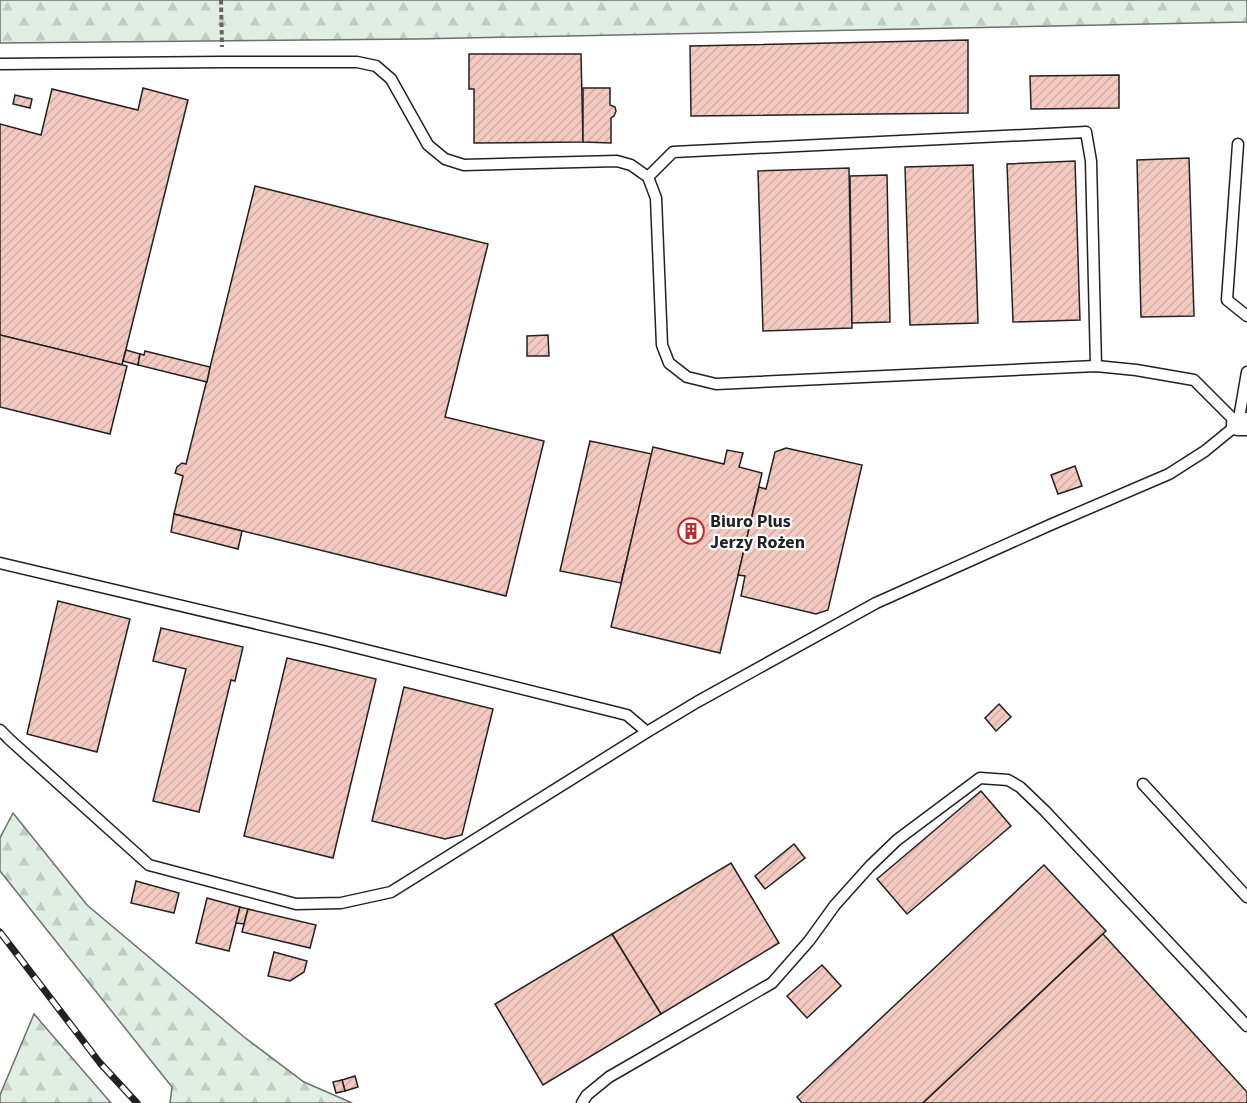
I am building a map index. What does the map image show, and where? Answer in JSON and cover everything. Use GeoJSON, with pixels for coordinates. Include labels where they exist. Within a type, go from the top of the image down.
{"type":"FeatureCollection","features":[{"type":"Feature","properties":{"kind":"lane"},"geometry":{"type":"LineString","coordinates":[[0,64],[357,62],[376,66],[391,79],[428,145],[445,159],[464,165],[617,161],[631,165],[648,177],[656,198],[663,345],[669,363],[687,377],[716,384],[1096,366],[1194,380],[1242,424]]}},
{"type":"Feature","properties":{"kind":"lane"},"geometry":{"type":"LineString","coordinates":[[648,177],[673,152],[1086,132],[1091,161],[1096,366]]}},
{"type":"Feature","properties":{"kind":"lane"},"geometry":{"type":"LineString","coordinates":[[1238,144],[1227,300],[1247,316]]}},
{"type":"Feature","properties":{"kind":"lane"},"geometry":{"type":"LineString","coordinates":[[0,730],[148,865],[296,904],[341,903],[391,892],[697,702],[876,603],[1169,474],[1242,424],[1247,372]]}},
{"type":"Feature","properties":{"kind":"lane"},"geometry":{"type":"LineString","coordinates":[[0,562],[627,715],[647,732]]}},
{"type":"Feature","properties":{"kind":"lane"},"geometry":{"type":"LineString","coordinates":[[582,1103],[587,1095],[609,1077],[772,983],[870,866],[897,840],[980,778],[1008,780],[1020,787],[1247,1026]]}},
{"type":"Feature","properties":{"kind":"lane"},"geometry":{"type":"LineString","coordinates":[[1143,784],[1247,897]]}},
{"type":"Feature","properties":{"kind":"path"},"geometry":{"type":"LineString","coordinates":[[221,0],[222,62]]}},
{"type":"Feature","properties":{"kind":"green space"},"geometry":{"type":"Polygon","coordinates":[[[0,0],[1247,0],[1247,22],[417,39],[0,43],[0,0]]]}},
{"type":"Feature","properties":{"kind":"green space"},"geometry":{"type":"Polygon","coordinates":[[[13,813],[87,905],[244,1037],[304,1082],[352,1103],[170,1103],[172,1087],[0,871],[0,838],[13,813]]]}},
{"type":"Feature","properties":{"kind":"green space"},"geometry":{"type":"Polygon","coordinates":[[[34,1014],[111,1103],[0,1103],[0,1095],[34,1014]]]}},
{"type":"Feature","properties":{"kind":"building"},"geometry":{"type":"Polygon","coordinates":[[[968,40],[968,113],[691,116],[690,46],[968,40]]]}},
{"type":"Feature","properties":{"kind":"building"},"geometry":{"type":"Polygon","coordinates":[[[469,54],[581,54],[583,142],[474,143],[474,89],[469,89],[469,54]]]}},
{"type":"Feature","properties":{"kind":"building"},"geometry":{"type":"Polygon","coordinates":[[[1119,75],[1119,108],[1031,109],[1030,76],[1119,75]]]}},
{"type":"Feature","properties":{"kind":"building"},"geometry":{"type":"Polygon","coordinates":[[[143,88],[188,100],[122,365],[0,335],[0,124],[41,135],[52,89],[138,110],[143,88]]]}},
{"type":"Feature","properties":{"kind":"building"},"geometry":{"type":"Polygon","coordinates":[[[583,88],[610,88],[610,105],[615,107],[616,111],[611,118],[611,143],[583,142],[583,88]]]}},
{"type":"Feature","properties":{"kind":"building"},"geometry":{"type":"Polygon","coordinates":[[[15,95],[32,99],[30,108],[13,104],[15,95]]]}},
{"type":"Feature","properties":{"kind":"building"},"geometry":{"type":"Polygon","coordinates":[[[1189,158],[1194,316],[1141,317],[1137,160],[1189,158]]]}},
{"type":"Feature","properties":{"kind":"building"},"geometry":{"type":"Polygon","coordinates":[[[1075,161],[1080,320],[1013,322],[1007,164],[1075,161]]]}},
{"type":"Feature","properties":{"kind":"building"},"geometry":{"type":"Polygon","coordinates":[[[973,165],[978,323],[910,325],[905,167],[973,165]]]}},
{"type":"Feature","properties":{"kind":"building"},"geometry":{"type":"Polygon","coordinates":[[[849,168],[852,328],[763,331],[758,171],[849,168]]]}},
{"type":"Feature","properties":{"kind":"building"},"geometry":{"type":"Polygon","coordinates":[[[887,175],[890,322],[852,323],[850,176],[887,175]]]}},
{"type":"Feature","properties":{"kind":"building"},"geometry":{"type":"Polygon","coordinates":[[[255,186],[488,244],[445,417],[544,441],[506,596],[174,514],[183,476],[175,473],[177,467],[182,463],[186,464],[255,186]]]}},
{"type":"Feature","properties":{"kind":"building"},"geometry":{"type":"Polygon","coordinates":[[[0,335],[127,366],[110,434],[0,407],[0,335]]]}},
{"type":"Feature","properties":{"kind":"building"},"geometry":{"type":"Polygon","coordinates":[[[548,335],[549,356],[527,356],[527,336],[548,335]]]}},
{"type":"Feature","properties":{"kind":"building"},"geometry":{"type":"Polygon","coordinates":[[[126,350],[140,354],[138,365],[123,361],[126,350]]]}},
{"type":"Feature","properties":{"kind":"building"},"geometry":{"type":"Polygon","coordinates":[[[145,351],[210,367],[207,382],[138,365],[140,354],[144,355],[145,351]]]}},
{"type":"Feature","properties":{"kind":"building"},"geometry":{"type":"Polygon","coordinates":[[[590,441],[652,454],[621,583],[560,571],[590,441]]]}},
{"type":"Feature","properties":{"kind":"building","name":"Biuro Plus Jerzy Rożen"},"geometry":{"type":"Polygon","coordinates":[[[653,447],[724,464],[727,450],[743,453],[739,467],[762,473],[720,653],[611,627],[653,447]]]}},
{"type":"Feature","properties":{"kind":"building"},"geometry":{"type":"Polygon","coordinates":[[[786,448],[862,465],[828,610],[816,614],[741,596],[745,576],[738,575],[759,487],[766,489],[775,452],[786,448]]]}},
{"type":"Feature","properties":{"kind":"building"},"geometry":{"type":"Polygon","coordinates":[[[1075,466],[1082,486],[1058,494],[1051,475],[1075,466]]]}},
{"type":"Feature","properties":{"kind":"building"},"geometry":{"type":"Polygon","coordinates":[[[174,514],[242,531],[238,549],[171,532],[174,514]]]}},
{"type":"Feature","properties":{"kind":"building"},"geometry":{"type":"Polygon","coordinates":[[[58,601],[130,619],[97,752],[27,734],[58,601]]]}},
{"type":"Feature","properties":{"kind":"building"},"geometry":{"type":"Polygon","coordinates":[[[161,628],[243,647],[235,681],[231,680],[199,812],[153,801],[186,669],[153,661],[161,628]]]}},
{"type":"Feature","properties":{"kind":"building"},"geometry":{"type":"Polygon","coordinates":[[[287,658],[376,679],[333,858],[244,836],[287,658]]]}},
{"type":"Feature","properties":{"kind":"building"},"geometry":{"type":"Polygon","coordinates":[[[404,687],[493,709],[462,835],[445,839],[372,821],[404,687]]]}},
{"type":"Feature","properties":{"kind":"building"},"geometry":{"type":"Polygon","coordinates":[[[999,704],[1011,717],[996,731],[985,718],[999,704]]]}},
{"type":"Feature","properties":{"kind":"building"},"geometry":{"type":"Polygon","coordinates":[[[981,791],[1011,826],[907,914],[877,879],[981,791]]]}},
{"type":"Feature","properties":{"kind":"building"},"geometry":{"type":"Polygon","coordinates":[[[794,844],[805,858],[765,889],[755,876],[794,844]]]}},
{"type":"Feature","properties":{"kind":"building"},"geometry":{"type":"Polygon","coordinates":[[[731,863],[779,943],[661,1014],[612,934],[731,863]]]}},
{"type":"Feature","properties":{"kind":"building"},"geometry":{"type":"Polygon","coordinates":[[[1044,865],[1106,931],[923,1103],[802,1103],[797,1097],[1044,865]]]}},
{"type":"Feature","properties":{"kind":"building"},"geometry":{"type":"Polygon","coordinates":[[[136,881],[179,893],[174,913],[131,903],[136,881]]]}},
{"type":"Feature","properties":{"kind":"building"},"geometry":{"type":"Polygon","coordinates":[[[207,898],[240,907],[229,951],[196,943],[207,898]]]}},
{"type":"Feature","properties":{"kind":"building"},"geometry":{"type":"Polygon","coordinates":[[[240,907],[248,909],[244,924],[236,923],[240,907]]]}},
{"type":"Feature","properties":{"kind":"building"},"geometry":{"type":"Polygon","coordinates":[[[248,909],[316,925],[310,948],[242,932],[248,909]]]}},
{"type":"Feature","properties":{"kind":"building"},"geometry":{"type":"Polygon","coordinates":[[[612,934],[661,1014],[543,1085],[495,1004],[612,934]]]}},
{"type":"Feature","properties":{"kind":"building"},"geometry":{"type":"Polygon","coordinates":[[[1103,934],[1247,1092],[1247,1103],[923,1103],[1103,934]]]}},
{"type":"Feature","properties":{"kind":"building"},"geometry":{"type":"Polygon","coordinates":[[[274,952],[307,961],[304,972],[290,981],[268,976],[274,952]]]}},
{"type":"Feature","properties":{"kind":"building"},"geometry":{"type":"Polygon","coordinates":[[[822,965],[841,986],[807,1018],[787,996],[822,965]]]}},
{"type":"Feature","properties":{"kind":"building"},"geometry":{"type":"Polygon","coordinates":[[[355,1076],[358,1087],[345,1091],[342,1080],[355,1076]]]}},
{"type":"Feature","properties":{"kind":"building"},"geometry":{"type":"Polygon","coordinates":[[[342,1080],[345,1091],[336,1093],[333,1082],[342,1080]]]}},
{"type":"Feature","properties":{"kind":"railway"},"geometry":{"type":"LineString","coordinates":[[0,932],[100,1063],[137,1103]]}},
{"type":"Feature","properties":{"kind":"place","name":"Biuro Plus Jerzy Rożen"},"geometry":{"type":"Point","coordinates":[691,531]}}]}
